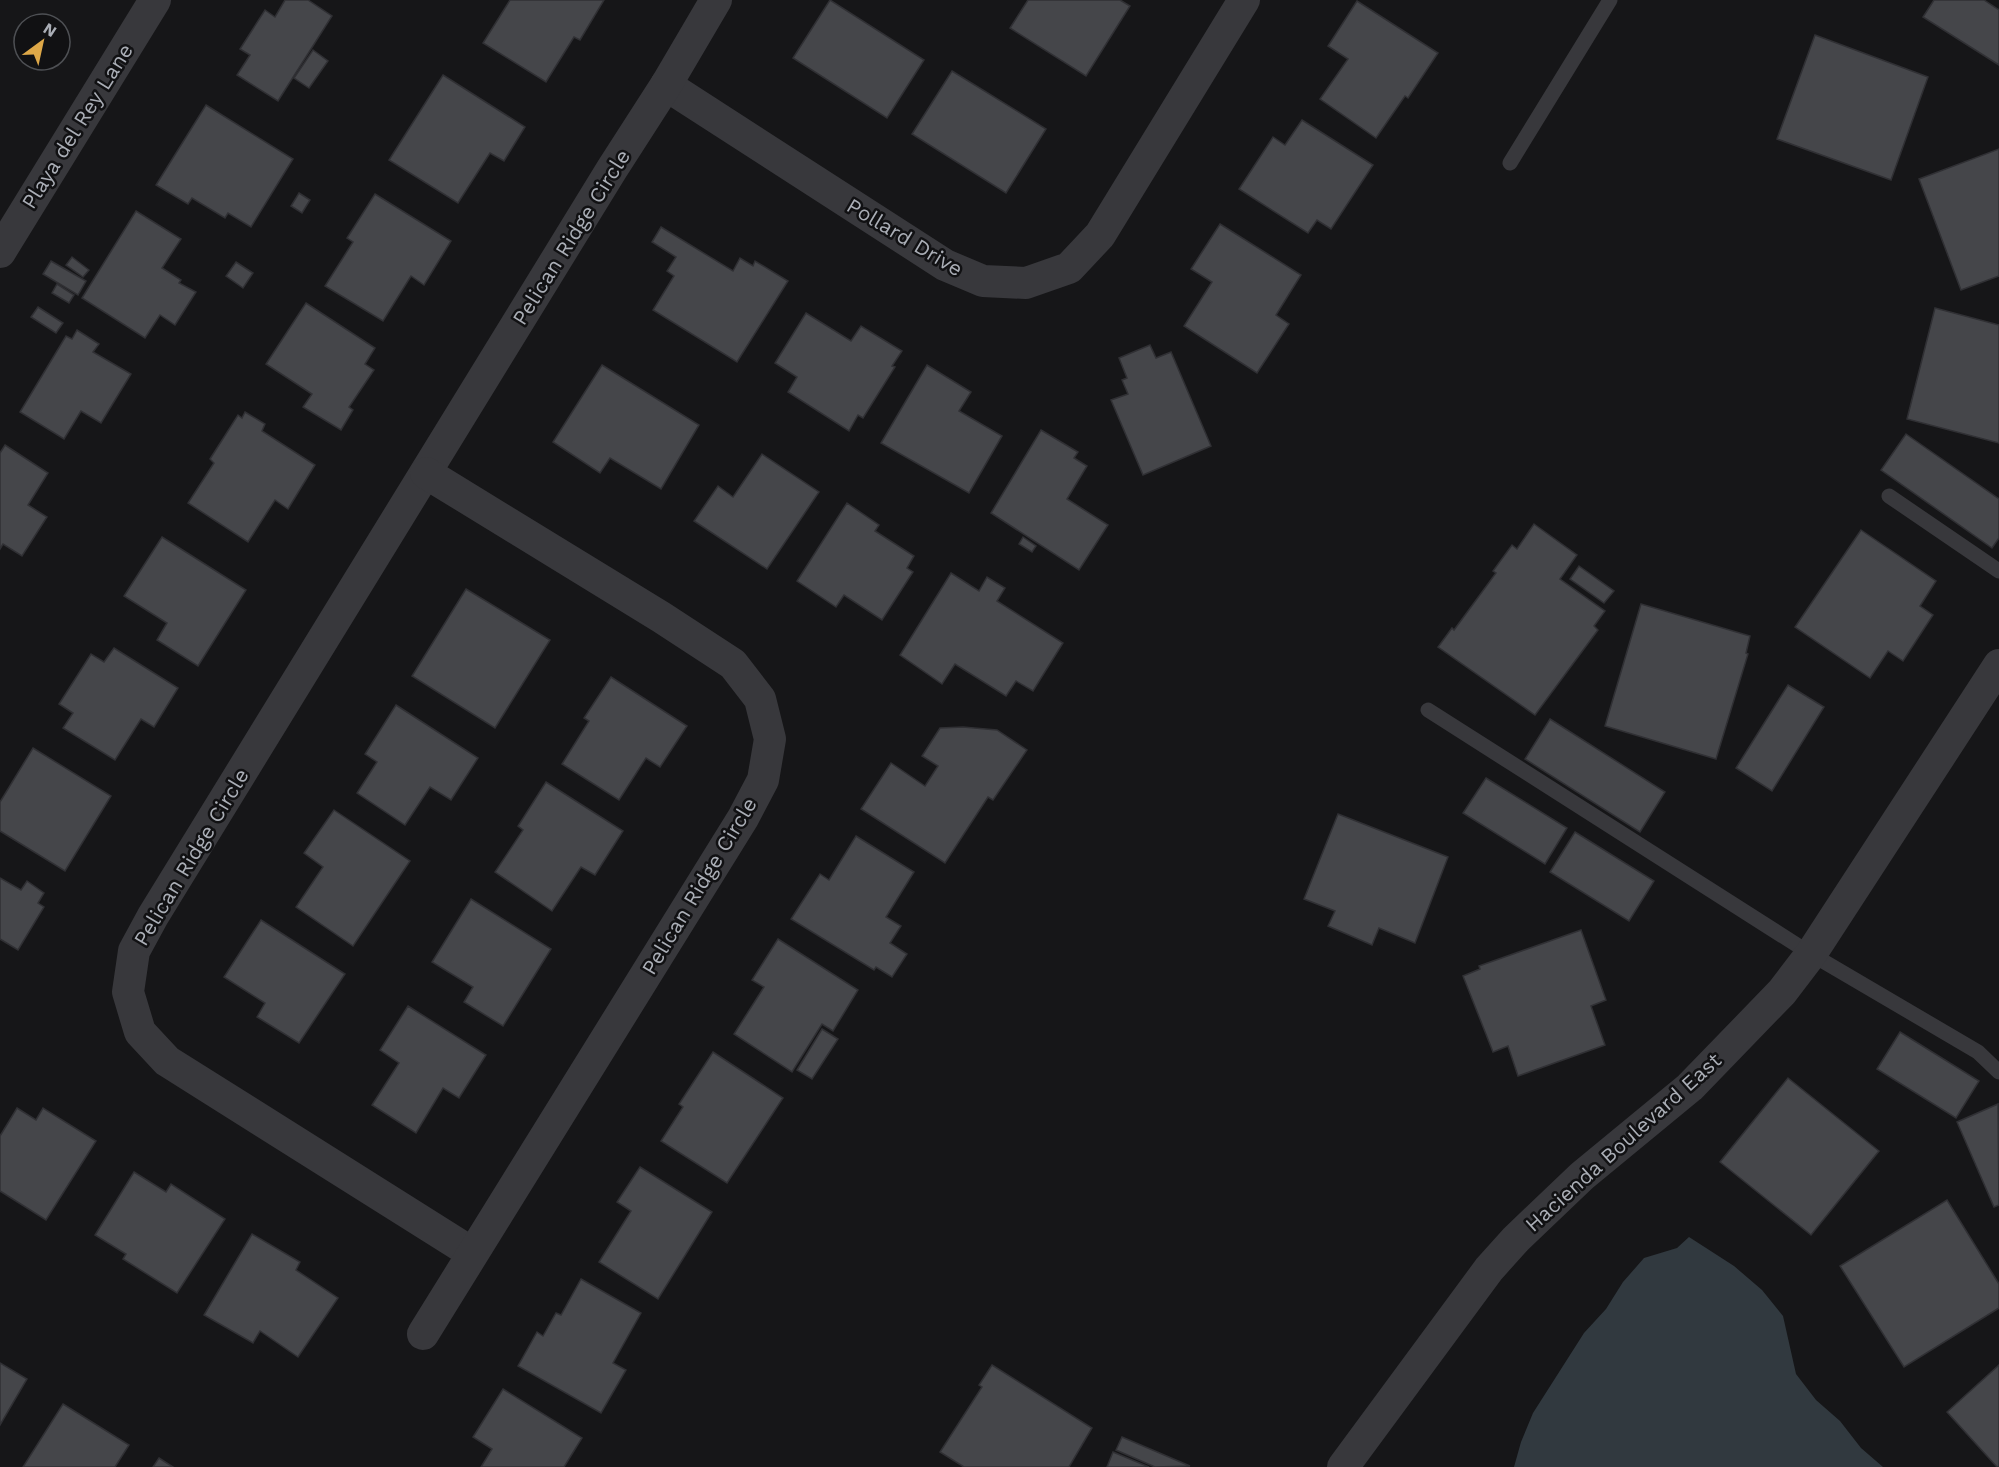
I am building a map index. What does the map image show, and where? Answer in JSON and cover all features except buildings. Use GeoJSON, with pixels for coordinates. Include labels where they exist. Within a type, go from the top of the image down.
{"type":"FeatureCollection","features":[{"type":"Feature","properties":{"kind":"street","name":"Playa del Rey Lane"},"geometry":{"type":"LineString","coordinates":[[0,252],[155,0]]}},
{"type":"Feature","properties":{"kind":"street","name":"Pelican Ridge Circle"},"geometry":{"type":"LineString","coordinates":[[472,1253],[167,1061],[140,1032],[128,992],[134,951],[153,916],[612,169],[666,85],[716,0]]}},
{"type":"Feature","properties":{"kind":"street","name":"Pollard Drive"},"geometry":{"type":"LineString","coordinates":[[666,85],[945,265],[983,281],[1026,283],[1069,268],[1101,235],[1244,0]]}},
{"type":"Feature","properties":{"kind":"street","name":"Pelican Ridge Circle"},"geometry":{"type":"LineString","coordinates":[[423,1334],[743,818],[762,780],[770,739],[759,699],[733,664],[661,617],[426,473]]}},
{"type":"Feature","properties":{"kind":"street","name":"Hacienda Boulevard East"},"geometry":{"type":"LineString","coordinates":[[1343,1467],[1489,1269],[1516,1239],[1582,1176],[1690,1087],[1782,992],[1811,954],[1999,665]]}},
{"type":"Feature","properties":{"kind":"lane"},"geometry":{"type":"LineString","coordinates":[[1510,163],[1610,0]]}},
{"type":"Feature","properties":{"kind":"lane"},"geometry":{"type":"LineString","coordinates":[[1889,496],[1999,571]]}},
{"type":"Feature","properties":{"kind":"lane"},"geometry":{"type":"LineString","coordinates":[[1428,710],[1811,954],[1978,1052],[1999,1072]]}},
{"type":"Feature","properties":{"kind":"shaded area"},"geometry":{"type":"Polygon","coordinates":[[[1689,1237],[1734,1266],[1762,1290],[1783,1316],[1796,1374],[1816,1400],[1840,1421],[1861,1448],[1883,1467],[1514,1467],[1533,1413],[1584,1333],[1606,1309],[1623,1282],[1644,1258],[1677,1248],[1689,1237]]]}}]}
